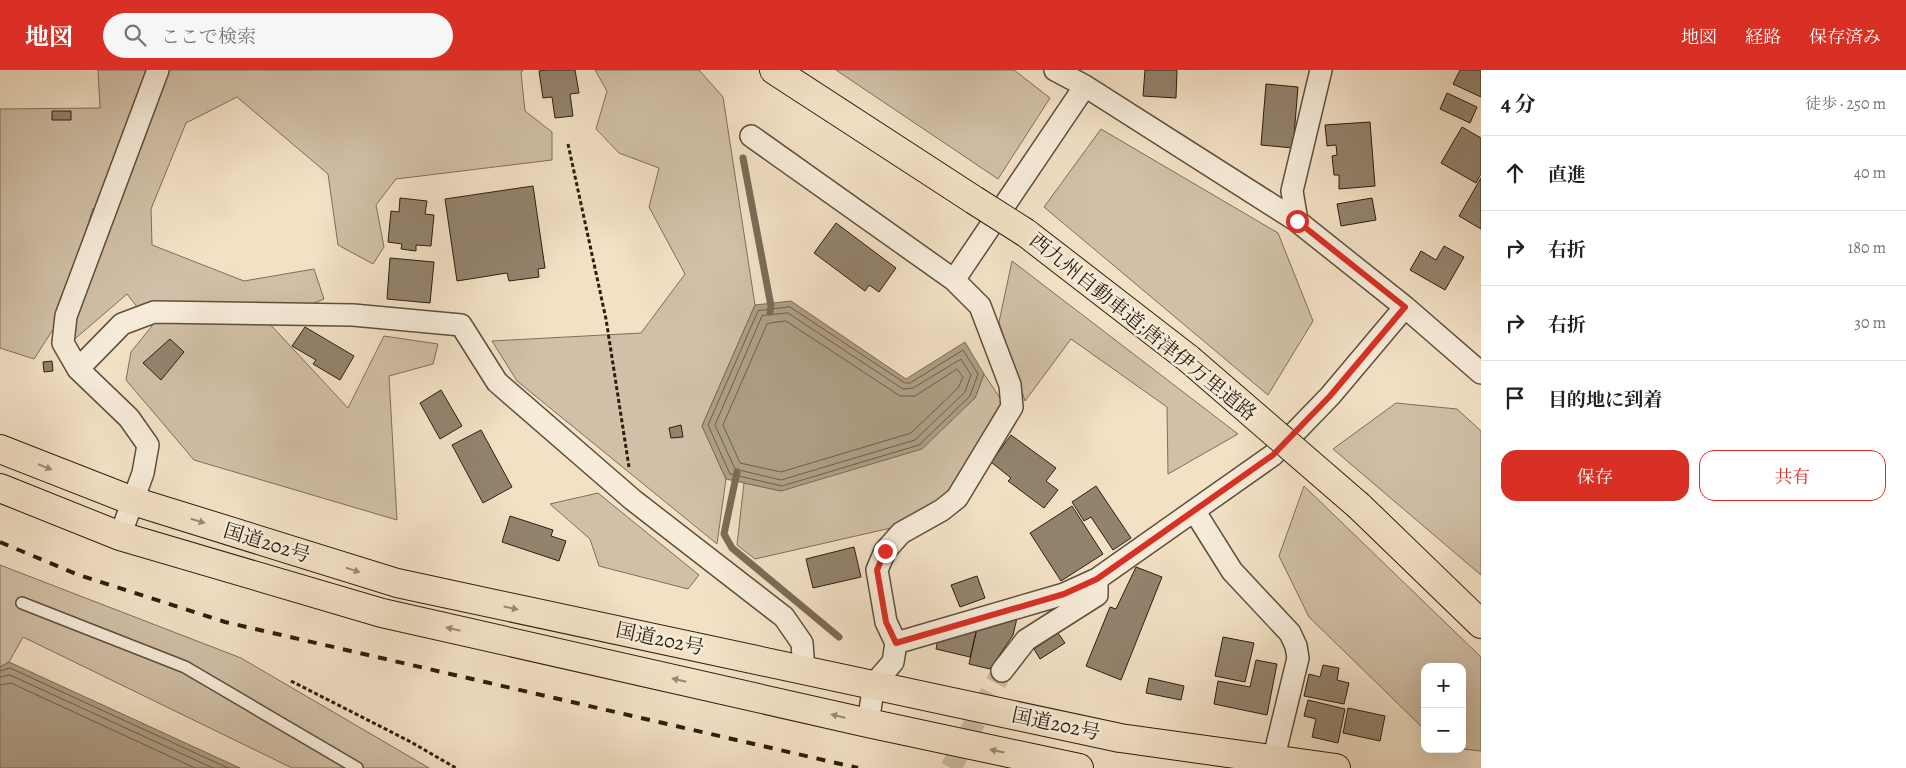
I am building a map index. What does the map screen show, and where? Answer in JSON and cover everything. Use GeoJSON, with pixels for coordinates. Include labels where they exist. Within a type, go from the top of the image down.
{"type":"FeatureCollection","features":[{"type":"Feature","properties":{"kind":"highway","name":"西九州自動車道;唐津伊万里道路"},"geometry":{"type":"LineString","coordinates":[[774,70],[1026,233],[1189,359],[1359,506],[1481,624]]}},
{"type":"Feature","properties":{"kind":"highway","name":"国道202号"},"geometry":{"type":"LineString","coordinates":[[0,449],[133,501],[398,583],[1120,738],[1273,761],[1336,768]]}},
{"type":"Feature","properties":{"kind":"highway","name":"国道202号"},"geometry":{"type":"LineString","coordinates":[[0,488],[120,536],[382,613],[868,723],[1079,768]]}},
{"type":"Feature","properties":{"kind":"street"},"geometry":{"type":"LineString","coordinates":[[120,536],[143,473],[148,445],[129,418],[78,369],[63,344],[66,316],[158,70]]}},
{"type":"Feature","properties":{"kind":"street"},"geometry":{"type":"LineString","coordinates":[[1056,70],[1085,86],[1297,221],[1405,307],[1481,373]]}},
{"type":"Feature","properties":{"kind":"street"},"geometry":{"type":"LineString","coordinates":[[1297,221],[1292,191],[1321,70]]}},
{"type":"Feature","properties":{"kind":"street"},"geometry":{"type":"LineString","coordinates":[[954,280],[1085,86]]}},
{"type":"Feature","properties":{"kind":"street"},"geometry":{"type":"LineString","coordinates":[[751,136],[954,280],[980,306],[1010,385],[1012,408],[957,498],[942,510],[901,533],[885,551],[877,570],[886,622],[896,643],[893,662],[874,684],[868,723]]}},
{"type":"Feature","properties":{"kind":"street"},"geometry":{"type":"LineString","coordinates":[[896,643],[1064,594],[1097,579],[1195,512],[1273,455],[1330,396],[1405,307]]}},
{"type":"Feature","properties":{"kind":"street"},"geometry":{"type":"LineString","coordinates":[[78,369],[122,324],[154,312],[353,315],[461,325],[497,382],[633,500],[784,617],[802,643],[804,670]]}},
{"type":"Feature","properties":{"kind":"street"},"geometry":{"type":"LineString","coordinates":[[1195,512],[1232,571],[1290,633],[1296,646],[1298,658],[1273,761]]}},
{"type":"Feature","properties":{"kind":"street"},"geometry":{"type":"LineString","coordinates":[[1002,672],[1026,640],[1097,595],[1097,579]]}},
{"type":"Feature","properties":{"kind":"lane"},"geometry":{"type":"LineString","coordinates":[[22,604],[185,667],[357,768]]}},
{"type":"Feature","properties":{"kind":"path"},"geometry":{"type":"LineString","coordinates":[[568,144],[606,319],[633,500]]}},
{"type":"Feature","properties":{"kind":"path"},"geometry":{"type":"LineString","coordinates":[[291,680],[409,741],[456,768]]}},
{"type":"Feature","properties":{"kind":"shaded area"},"geometry":{"type":"Polygon","coordinates":[[[98,70],[523,70],[521,73],[525,111],[552,132],[552,160],[396,179],[376,205],[384,247],[373,264],[338,245],[328,174],[237,97],[186,123],[151,209],[152,245],[244,281],[314,269],[324,299],[268,322],[348,408],[384,336],[438,344],[433,364],[389,376],[397,520],[194,460],[126,380],[131,352],[152,326],[127,294],[70,343],[52,331],[34,359],[0,348],[0,109],[100,108],[98,70]],[[93,208],[76,265],[95,268],[110,231],[93,208]]]}},
{"type":"Feature","properties":{"kind":"shaded area"},"geometry":{"type":"Polygon","coordinates":[[[595,70],[699,70],[723,97],[755,305],[702,426],[726,479],[717,544],[517,381],[492,341],[641,333],[685,274],[649,207],[659,168],[619,153],[596,129],[607,91],[595,70]]]}},
{"type":"Feature","properties":{"kind":"shaded area"},"geometry":{"type":"Polygon","coordinates":[[[836,70],[1014,70],[1050,98],[998,179],[836,70]]]}},
{"type":"Feature","properties":{"kind":"shaded area"},"geometry":{"type":"Polygon","coordinates":[[[1101,129],[1278,233],[1313,321],[1268,395],[1044,207],[1101,129]]]}},
{"type":"Feature","properties":{"kind":"shaded area"},"geometry":{"type":"Polygon","coordinates":[[[1012,261],[1238,434],[1168,474],[1167,407],[1071,339],[1025,401],[999,322],[1012,261]]]}},
{"type":"Feature","properties":{"kind":"shaded area"},"geometry":{"type":"Polygon","coordinates":[[[984,374],[1002,401],[945,499],[891,528],[755,559],[737,545],[744,483],[781,491],[975,398],[984,374]]]}},
{"type":"Feature","properties":{"kind":"shaded area"},"geometry":{"type":"Polygon","coordinates":[[[1396,403],[1457,409],[1481,431],[1481,575],[1333,449],[1396,403]]]}},
{"type":"Feature","properties":{"kind":"shaded area"},"geometry":{"type":"Polygon","coordinates":[[[1304,486],[1481,657],[1481,751],[1466,749],[1466,663],[1421,663],[1421,726],[1309,617],[1279,556],[1304,486]]]}},
{"type":"Feature","properties":{"kind":"shaded area"},"geometry":{"type":"Polygon","coordinates":[[[598,493],[699,575],[688,589],[599,566],[590,539],[550,504],[598,493]]]}},
{"type":"Feature","properties":{"kind":"shaded area"},"geometry":{"type":"Polygon","coordinates":[[[0,565],[241,658],[429,768],[292,768],[23,637],[9,662],[0,667],[0,565]]]}},
{"type":"Feature","properties":{"kind":"water"},"geometry":{"type":"Polygon","coordinates":[[[791,301],[906,379],[965,342],[984,374],[975,398],[922,449],[781,491],[726,479],[702,426],[755,305],[791,301]]]}},
{"type":"Feature","properties":{"kind":"water"},"geometry":{"type":"Polygon","coordinates":[[[9,662],[240,768],[0,768],[0,667],[9,662]]]}},
{"type":"Feature","properties":{"kind":"building"},"geometry":{"type":"Polygon","coordinates":[[[575,70],[579,93],[570,94],[573,116],[555,118],[552,97],[543,98],[539,71],[575,70]]]}},
{"type":"Feature","properties":{"kind":"building"},"geometry":{"type":"Polygon","coordinates":[[[1145,70],[1177,70],[1176,98],[1143,96],[1145,70]]]}},
{"type":"Feature","properties":{"kind":"building"},"geometry":{"type":"Polygon","coordinates":[[[1460,70],[1481,70],[1481,97],[1453,84],[1460,70]]]}},
{"type":"Feature","properties":{"kind":"building"},"geometry":{"type":"Polygon","coordinates":[[[1266,84],[1298,87],[1293,148],[1261,145],[1266,84]]]}},
{"type":"Feature","properties":{"kind":"building"},"geometry":{"type":"Polygon","coordinates":[[[1447,93],[1477,107],[1470,123],[1440,109],[1447,93]]]}},
{"type":"Feature","properties":{"kind":"building"},"geometry":{"type":"Polygon","coordinates":[[[52,111],[71,111],[71,120],[52,120],[52,111]]]}},
{"type":"Feature","properties":{"kind":"building"},"geometry":{"type":"Polygon","coordinates":[[[1370,122],[1375,186],[1339,189],[1339,175],[1334,175],[1332,156],[1337,155],[1336,145],[1327,146],[1325,125],[1370,122]]]}},
{"type":"Feature","properties":{"kind":"building"},"geometry":{"type":"Polygon","coordinates":[[[1462,127],[1481,138],[1481,174],[1476,183],[1441,163],[1462,127]]]}},
{"type":"Feature","properties":{"kind":"building"},"geometry":{"type":"Polygon","coordinates":[[[1481,178],[1481,229],[1459,216],[1481,178]]]}},
{"type":"Feature","properties":{"kind":"building"},"geometry":{"type":"Polygon","coordinates":[[[533,186],[545,268],[538,269],[539,277],[509,281],[507,273],[457,281],[445,199],[533,186]]]}},
{"type":"Feature","properties":{"kind":"building"},"geometry":{"type":"Polygon","coordinates":[[[400,198],[427,201],[425,214],[434,215],[431,246],[416,245],[416,251],[401,249],[402,244],[388,242],[391,211],[399,212],[400,198]]]}},
{"type":"Feature","properties":{"kind":"building"},"geometry":{"type":"Polygon","coordinates":[[[1372,198],[1376,220],[1341,226],[1337,204],[1372,198]]]}},
{"type":"Feature","properties":{"kind":"building"},"geometry":{"type":"Polygon","coordinates":[[[836,223],[896,268],[879,292],[869,285],[865,291],[814,253],[836,223]]]}},
{"type":"Feature","properties":{"kind":"building"},"geometry":{"type":"Polygon","coordinates":[[[1444,246],[1464,257],[1445,290],[1410,270],[1421,251],[1436,260],[1444,246]]]}},
{"type":"Feature","properties":{"kind":"building"},"geometry":{"type":"Polygon","coordinates":[[[390,258],[434,262],[430,303],[387,299],[390,258]]]}},
{"type":"Feature","properties":{"kind":"building"},"geometry":{"type":"Polygon","coordinates":[[[305,327],[354,356],[340,380],[313,364],[316,360],[292,346],[305,327]]]}},
{"type":"Feature","properties":{"kind":"building"},"geometry":{"type":"Polygon","coordinates":[[[170,339],[184,352],[161,380],[143,363],[170,339]]]}},
{"type":"Feature","properties":{"kind":"building"},"geometry":{"type":"Polygon","coordinates":[[[52,361],[53,371],[44,372],[43,362],[52,361]]]}},
{"type":"Feature","properties":{"kind":"building"},"geometry":{"type":"Polygon","coordinates":[[[441,390],[462,426],[440,439],[420,403],[441,390]]]}},
{"type":"Feature","properties":{"kind":"building"},"geometry":{"type":"Polygon","coordinates":[[[681,425],[683,437],[671,438],[669,428],[681,425]]]}},
{"type":"Feature","properties":{"kind":"building"},"geometry":{"type":"Polygon","coordinates":[[[481,430],[512,487],[483,503],[452,445],[481,430]]]}},
{"type":"Feature","properties":{"kind":"building"},"geometry":{"type":"Polygon","coordinates":[[[1011,435],[1056,468],[1046,481],[1058,490],[1044,508],[1008,481],[1011,478],[991,462],[1011,435]]]}},
{"type":"Feature","properties":{"kind":"building"},"geometry":{"type":"Polygon","coordinates":[[[1096,486],[1131,538],[1113,550],[1091,517],[1084,521],[1072,502],[1096,486]]]}},
{"type":"Feature","properties":{"kind":"building"},"geometry":{"type":"Polygon","coordinates":[[[1072,506],[1103,554],[1061,581],[1030,533],[1072,506]]]}},
{"type":"Feature","properties":{"kind":"building"},"geometry":{"type":"Polygon","coordinates":[[[510,516],[553,530],[551,536],[566,541],[559,561],[502,542],[510,516]]]}},
{"type":"Feature","properties":{"kind":"building"},"geometry":{"type":"Polygon","coordinates":[[[854,547],[861,577],[813,588],[806,559],[854,547]]]}},
{"type":"Feature","properties":{"kind":"building"},"geometry":{"type":"Polygon","coordinates":[[[1136,567],[1162,577],[1121,680],[1086,666],[1110,607],[1116,609],[1136,567]]]}},
{"type":"Feature","properties":{"kind":"building"},"geometry":{"type":"Polygon","coordinates":[[[977,576],[985,598],[960,607],[951,585],[977,576]]]}},
{"type":"Feature","properties":{"kind":"building"},"geometry":{"type":"Polygon","coordinates":[[[1017,618],[1013,635],[990,669],[969,664],[977,628],[1017,618]]]}},
{"type":"Feature","properties":{"kind":"building"},"geometry":{"type":"Polygon","coordinates":[[[977,628],[970,657],[936,649],[938,639],[977,628]]]}},
{"type":"Feature","properties":{"kind":"building"},"geometry":{"type":"Polygon","coordinates":[[[1058,633],[1065,643],[1040,659],[1034,649],[1058,633]]]}},
{"type":"Feature","properties":{"kind":"building"},"geometry":{"type":"Polygon","coordinates":[[[1223,637],[1254,643],[1245,682],[1215,676],[1223,637]]]}},
{"type":"Feature","properties":{"kind":"building"},"geometry":{"type":"Polygon","coordinates":[[[1256,660],[1277,664],[1267,715],[1214,704],[1218,681],[1250,687],[1256,660]]]}},
{"type":"Feature","properties":{"kind":"building"},"geometry":{"type":"Polygon","coordinates":[[[1323,665],[1339,668],[1337,680],[1349,683],[1344,704],[1304,696],[1309,674],[1320,677],[1323,665]]]}},
{"type":"Feature","properties":{"kind":"building"},"geometry":{"type":"Polygon","coordinates":[[[1149,678],[1184,686],[1181,700],[1146,693],[1149,678]]]}},
{"type":"Feature","properties":{"kind":"building"},"geometry":{"type":"Polygon","coordinates":[[[1308,700],[1345,709],[1338,743],[1312,737],[1316,719],[1304,716],[1308,700]]]}},
{"type":"Feature","properties":{"kind":"building"},"geometry":{"type":"Polygon","coordinates":[[[1348,708],[1385,716],[1380,741],[1343,733],[1348,708]]]}},
{"type":"Feature","properties":{"kind":"waterway"},"geometry":{"type":"LineString","coordinates":[[743,158],[771,306],[770,312]]}},
{"type":"Feature","properties":{"kind":"waterway"},"geometry":{"type":"LineString","coordinates":[[737,472],[724,534],[732,548],[839,637]]}},
{"type":"Feature","properties":{"kind":"tunnel"},"geometry":{"type":"LineString","coordinates":[[951,768],[1002,671]]}},
{"type":"Feature","properties":{"kind":"railway"},"geometry":{"type":"LineString","coordinates":[[0,542],[76,574],[225,622],[858,768]]}},
{"type":"Feature","properties":{"kind":"route"},"geometry":{"type":"LineString","coordinates":[[885,551],[877,570],[886,622],[896,643],[1064,594],[1097,579],[1195,512],[1273,455],[1330,396],[1405,307],[1297,221]]}}]}
